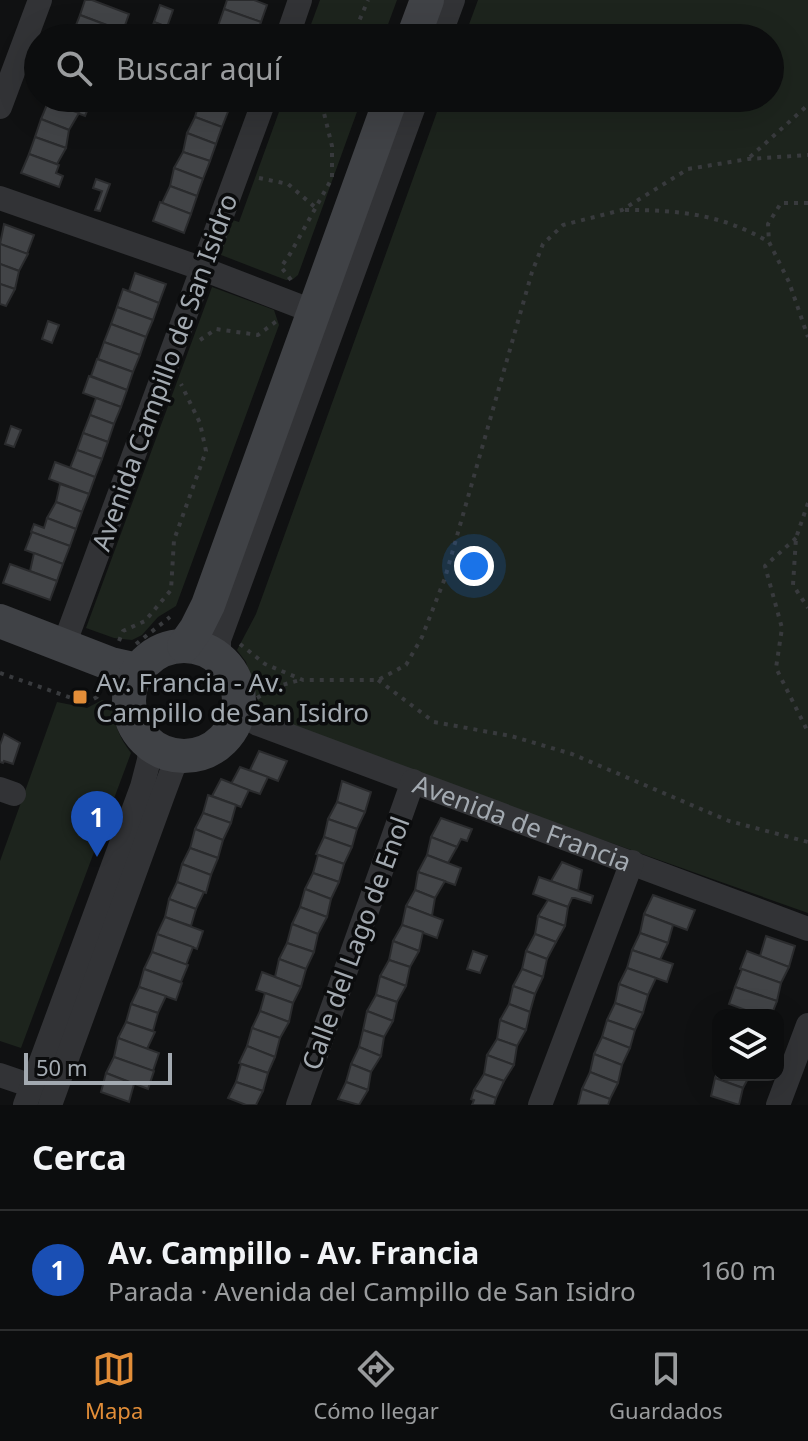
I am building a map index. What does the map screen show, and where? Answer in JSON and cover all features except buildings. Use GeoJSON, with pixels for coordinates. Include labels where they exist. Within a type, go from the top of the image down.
{"type":"FeatureCollection","features":[{"type":"Feature","properties":{"kind":"street"},"geometry":{"type":"LineString","coordinates":[[31,24],[40,0]]}},
{"type":"Feature","properties":{"kind":"street"},"geometry":{"type":"LineString","coordinates":[[292,24],[300,0]]}},
{"type":"Feature","properties":{"kind":"street"},"geometry":{"type":"LineString","coordinates":[[418,24],[427,0]]}},
{"type":"Feature","properties":{"kind":"street"},"geometry":{"type":"LineString","coordinates":[[444,24],[453,0]]}},
{"type":"Feature","properties":{"kind":"street"},"geometry":{"type":"LineString","coordinates":[[0,107],[24,43]]}},
{"type":"Feature","properties":{"kind":"street","name":"Avenida Campillo de San Isidro"},"geometry":{"type":"LineString","coordinates":[[64,645],[260,112]]}},
{"type":"Feature","properties":{"kind":"street"},"geometry":{"type":"LineString","coordinates":[[0,621],[111,664],[123,677],[131,717],[138,732],[164,755],[197,756],[212,750],[234,728],[246,711],[228,666],[204,639],[208,605],[290,308],[384,112]]}},
{"type":"Feature","properties":{"kind":"street"},"geometry":{"type":"LineString","coordinates":[[204,639],[411,112]]}},
{"type":"Feature","properties":{"kind":"street"},"geometry":{"type":"LineString","coordinates":[[0,198],[203,269],[290,308]]}},
{"type":"Feature","properties":{"kind":"street"},"geometry":{"type":"LineString","coordinates":[[0,646],[123,677],[158,653],[204,639]]}},
{"type":"Feature","properties":{"kind":"street","name":"Avenida de Francia"},"geometry":{"type":"LineString","coordinates":[[246,711],[413,781],[808,929]]}},
{"type":"Feature","properties":{"kind":"street"},"geometry":{"type":"LineString","coordinates":[[0,1075],[29,1096],[142,787],[164,755]]}},
{"type":"Feature","properties":{"kind":"street"},"geometry":{"type":"LineString","coordinates":[[50,1105],[164,755]]}},
{"type":"Feature","properties":{"kind":"street","name":"Calle del Lago de Enol"},"geometry":{"type":"LineString","coordinates":[[298,1105],[413,781]]}},
{"type":"Feature","properties":{"kind":"street"},"geometry":{"type":"LineString","coordinates":[[540,1105],[632,862]]}},
{"type":"Feature","properties":{"kind":"street"},"geometry":{"type":"LineString","coordinates":[[778,1105],[808,1025]]}},
{"type":"Feature","properties":{"kind":"path"},"geometry":{"type":"LineString","coordinates":[[358,24],[368,0]]}},
{"type":"Feature","properties":{"kind":"path"},"geometry":{"type":"LineString","coordinates":[[748,159],[808,105]]}},
{"type":"Feature","properties":{"kind":"path"},"geometry":{"type":"LineString","coordinates":[[290,308],[281,267],[332,178],[332,146],[324,112]]}},
{"type":"Feature","properties":{"kind":"path"},"geometry":{"type":"LineString","coordinates":[[622,210],[688,169],[748,159],[808,155]]}},
{"type":"Feature","properties":{"kind":"path"},"geometry":{"type":"LineString","coordinates":[[330,196],[340,168]]}},
{"type":"Feature","properties":{"kind":"path"},"geometry":{"type":"LineString","coordinates":[[236,176],[288,184],[316,208]]}},
{"type":"Feature","properties":{"kind":"path"},"geometry":{"type":"LineString","coordinates":[[808,203],[781,203],[768,224],[769,242],[789,282],[808,337]]}},
{"type":"Feature","properties":{"kind":"path"},"geometry":{"type":"LineString","coordinates":[[246,711],[275,687],[303,680],[378,680],[406,665],[422,637],[445,578],[532,272],[543,244],[563,225],[622,210],[673,210],[741,225],[769,242]]}},
{"type":"Feature","properties":{"kind":"path"},"geometry":{"type":"LineString","coordinates":[[197,341],[216,329],[258,335],[290,308],[300,280]]}},
{"type":"Feature","properties":{"kind":"path"},"geometry":{"type":"LineString","coordinates":[[123,677],[135,645],[204,639],[232,657],[246,683],[249,697],[240,732],[224,751],[201,762],[164,755],[133,739],[125,724],[123,677],[123,631],[145,621],[171,590],[174,540],[206,451],[200,423],[181,384]]}},
{"type":"Feature","properties":{"kind":"path"},"geometry":{"type":"LineString","coordinates":[[808,503],[796,538],[793,585],[808,608]]}},
{"type":"Feature","properties":{"kind":"path"},"geometry":{"type":"LineString","coordinates":[[796,538],[765,566],[782,628],[776,668],[808,732]]}},
{"type":"Feature","properties":{"kind":"path"},"geometry":{"type":"LineString","coordinates":[[171,590],[180,595]]}},
{"type":"Feature","properties":{"kind":"path"},"geometry":{"type":"LineString","coordinates":[[0,673],[86,703],[123,677],[142,652],[160,641],[204,639],[303,680]]}},
{"type":"Feature","properties":{"kind":"path"},"geometry":{"type":"LineString","coordinates":[[378,680],[434,722],[511,736],[572,754],[729,821],[808,842]]}},
{"type":"Feature","properties":{"kind":"shaded area"},"geometry":{"type":"Polygon","coordinates":[[[320,0],[397,0],[388,24],[311,24],[320,0]]]}},
{"type":"Feature","properties":{"kind":"shaded area"},"geometry":{"type":"Polygon","coordinates":[[[478,0],[808,0],[808,913],[305,734],[267,717],[269,711],[259,704],[246,662],[237,650],[256,614],[437,112],[784,112],[784,24],[469,24],[478,0]]]}},
{"type":"Feature","properties":{"kind":"shaded area"},"geometry":{"type":"Polygon","coordinates":[[[279,112],[357,112],[298,275],[286,280],[216,253],[229,219],[239,222],[279,112]]]}},
{"type":"Feature","properties":{"kind":"shaded area"},"geometry":{"type":"Polygon","coordinates":[[[212,287],[274,310],[279,325],[176,606],[158,617],[142,635],[132,640],[114,638],[86,628],[212,287]]]}},
{"type":"Feature","properties":{"kind":"shaded area"},"geometry":{"type":"Polygon","coordinates":[[[102,700],[112,704],[118,730],[131,753],[21,1048],[0,1041],[0,861],[57,702],[87,708],[102,700]]]}},
{"type":"Feature","properties":{"kind":"place","name":"Av. Francia - Av. Campillo de San Isidro"},"geometry":{"type":"Point","coordinates":[80,697]}},
{"type":"Feature","properties":{"kind":"place","name":"Av. Campillo - Av. Francia"},"geometry":{"type":"Point","coordinates":[97,857]}}]}
